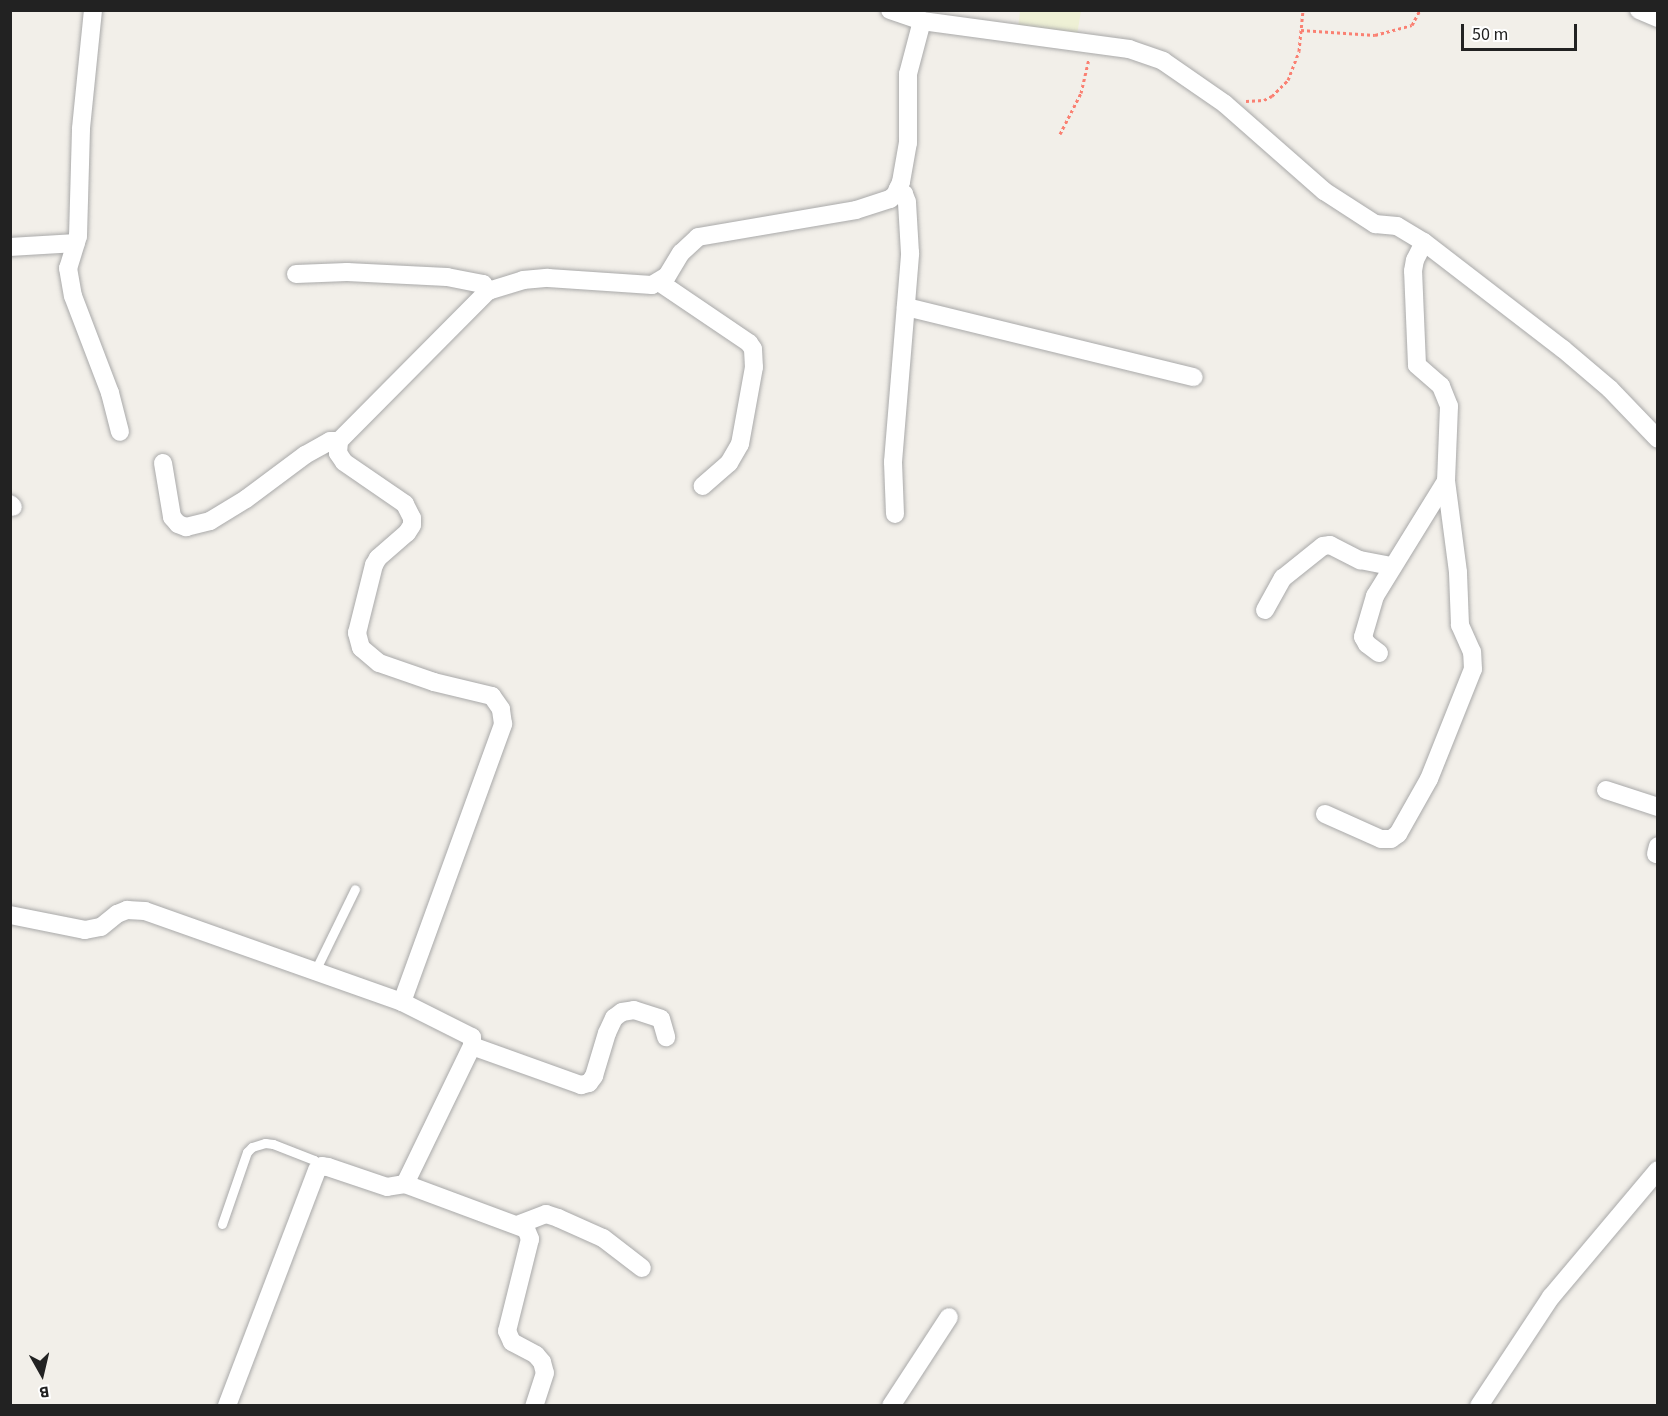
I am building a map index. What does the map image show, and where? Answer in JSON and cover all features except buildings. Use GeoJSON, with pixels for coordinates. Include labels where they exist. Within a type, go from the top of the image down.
{"type":"FeatureCollection","features":[{"type":"Feature","properties":{"kind":"street"},"geometry":{"type":"LineString","coordinates":[[93,10],[83,92],[76,243],[69,268],[73,296],[101,366],[120,432]]}},
{"type":"Feature","properties":{"kind":"street"},"geometry":{"type":"LineString","coordinates":[[890,10],[922,21],[1129,49],[1163,61],[1225,104],[1324,191],[1375,224],[1397,226],[1424,242],[1610,388],[1658,439]]}},
{"type":"Feature","properties":{"kind":"street"},"geometry":{"type":"LineString","coordinates":[[1639,10],[1658,18]]}},
{"type":"Feature","properties":{"kind":"street"},"geometry":{"type":"LineString","coordinates":[[402,1002],[503,724],[501,709],[492,696],[434,682],[379,663],[361,648],[357,633],[374,565],[378,558],[406,533],[412,525],[412,518],[405,504],[344,462],[338,453],[339,441],[488,291],[523,280],[548,278],[595,279],[645,285],[660,282],[667,276],[681,253],[698,237],[856,210],[883,202],[895,195],[909,143],[908,74],[922,21]]}},
{"type":"Feature","properties":{"kind":"street"},"geometry":{"type":"LineString","coordinates":[[895,514],[893,462],[910,253],[910,216],[904,194],[898,189]]}},
{"type":"Feature","properties":{"kind":"street"},"geometry":{"type":"LineString","coordinates":[[1325,814],[1381,839],[1391,839],[1398,834],[1429,779],[1473,669],[1472,652],[1460,625],[1458,572],[1446,481],[1449,406],[1441,386],[1417,365],[1413,271],[1415,260],[1424,242]]}},
{"type":"Feature","properties":{"kind":"street"},"geometry":{"type":"LineString","coordinates":[[10,247],[76,243]]}},
{"type":"Feature","properties":{"kind":"street"},"geometry":{"type":"LineString","coordinates":[[296,274],[347,272],[447,277],[483,284],[488,291]]}},
{"type":"Feature","properties":{"kind":"street"},"geometry":{"type":"LineString","coordinates":[[660,282],[749,344],[754,356],[736,455],[703,486]]}},
{"type":"Feature","properties":{"kind":"street"},"geometry":{"type":"LineString","coordinates":[[906,307],[1194,377]]}},
{"type":"Feature","properties":{"kind":"street"},"geometry":{"type":"LineString","coordinates":[[163,463],[172,517],[178,525],[186,527],[210,521],[246,499],[305,455],[330,441],[339,441]]}},
{"type":"Feature","properties":{"kind":"street"},"geometry":{"type":"LineString","coordinates":[[1379,652],[1367,644],[1363,638],[1375,596],[1391,566],[1446,481]]}},
{"type":"Feature","properties":{"kind":"street"},"geometry":{"type":"LineString","coordinates":[[1265,610],[1283,578],[1323,546],[1329,545],[1360,560],[1391,566]]}},
{"type":"Feature","properties":{"kind":"street"},"geometry":{"type":"LineString","coordinates":[[1606,790],[1658,807]]}},
{"type":"Feature","properties":{"kind":"street"},"geometry":{"type":"LineString","coordinates":[[10,915],[85,930],[101,927],[117,914],[127,910],[145,911],[402,1002],[470,1033],[472,1046],[405,1184]]}},
{"type":"Feature","properties":{"kind":"street"},"geometry":{"type":"LineString","coordinates":[[472,1046],[581,1085],[589,1083],[594,1076],[607,1033],[614,1018],[622,1012],[634,1010],[662,1019],[666,1037]]}},
{"type":"Feature","properties":{"kind":"street"},"geometry":{"type":"LineString","coordinates":[[227,1406],[317,1170],[322,1166],[387,1187],[405,1184],[520,1224],[526,1229],[530,1239],[507,1331],[512,1342],[536,1355],[542,1362],[545,1373],[534,1406]]}},
{"type":"Feature","properties":{"kind":"street"},"geometry":{"type":"LineString","coordinates":[[1479,1406],[1551,1297],[1658,1170]]}},
{"type":"Feature","properties":{"kind":"street"},"geometry":{"type":"LineString","coordinates":[[520,1224],[546,1214],[558,1218],[603,1238],[642,1268]]}},
{"type":"Feature","properties":{"kind":"street"},"geometry":{"type":"LineString","coordinates":[[891,1406],[949,1317]]}},
{"type":"Feature","properties":{"kind":"lane"},"geometry":{"type":"LineString","coordinates":[[315,971],[355,888]]}},
{"type":"Feature","properties":{"kind":"lane"},"geometry":{"type":"LineString","coordinates":[[222,1224],[247,1152],[252,1147],[265,1143],[273,1144],[315,1160],[322,1166]]}},
{"type":"Feature","properties":{"kind":"path"},"geometry":{"type":"LineString","coordinates":[[1225,104],[1264,100],[1280,90],[1294,69],[1304,10]]}},
{"type":"Feature","properties":{"kind":"path"},"geometry":{"type":"LineString","coordinates":[[1301,30],[1375,35],[1412,25],[1420,10]]}},
{"type":"Feature","properties":{"kind":"path"},"geometry":{"type":"LineString","coordinates":[[1060,134],[1081,93],[1092,43]]}},
{"type":"Feature","properties":{"kind":"green space"},"geometry":{"type":"Polygon","coordinates":[[[1020,11],[1081,11],[1077,35],[1018,28],[1020,11]]]}}]}
